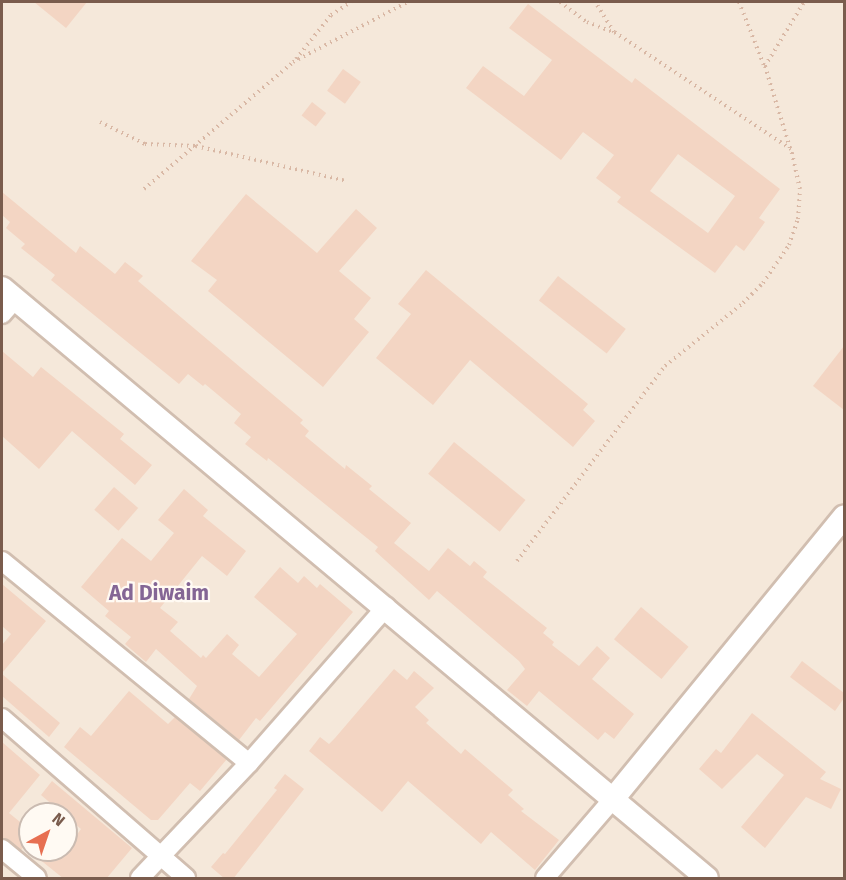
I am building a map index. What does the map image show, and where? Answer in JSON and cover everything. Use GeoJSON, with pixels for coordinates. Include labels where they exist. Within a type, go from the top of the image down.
{"type":"FeatureCollection","features":[{"type":"Feature","properties":{"kind":"street"},"geometry":{"type":"LineString","coordinates":[[6,300],[386,607],[707,879]]}},
{"type":"Feature","properties":{"kind":"street"},"geometry":{"type":"LineString","coordinates":[[545,879],[844,517]]}},
{"type":"Feature","properties":{"kind":"street"},"geometry":{"type":"LineString","coordinates":[[2,561],[249,764]]}},
{"type":"Feature","properties":{"kind":"street"},"geometry":{"type":"LineString","coordinates":[[140,879],[159,856],[249,764],[386,607]]}},
{"type":"Feature","properties":{"kind":"street"},"geometry":{"type":"LineString","coordinates":[[2,718],[186,879]]}},
{"type":"Feature","properties":{"kind":"street"},"geometry":{"type":"LineString","coordinates":[[2,849],[37,879]]}},
{"type":"Feature","properties":{"kind":"path"},"geometry":{"type":"LineString","coordinates":[[144,189],[293,62],[331,15],[351,2]]}},
{"type":"Feature","properties":{"kind":"path"},"geometry":{"type":"LineString","coordinates":[[293,62],[408,2]]}},
{"type":"Feature","properties":{"kind":"path"},"geometry":{"type":"LineString","coordinates":[[560,2],[587,22],[614,32],[790,149]]}},
{"type":"Feature","properties":{"kind":"path"},"geometry":{"type":"LineString","coordinates":[[595,2],[614,32]]}},
{"type":"Feature","properties":{"kind":"path"},"geometry":{"type":"LineString","coordinates":[[739,2],[767,74]]}},
{"type":"Feature","properties":{"kind":"path"},"geometry":{"type":"LineString","coordinates":[[517,561],[665,366],[743,303],[763,283],[789,245],[798,219],[800,189],[765,66],[804,2]]}},
{"type":"Feature","properties":{"kind":"path"},"geometry":{"type":"LineString","coordinates":[[100,122],[145,144],[196,146],[346,181]]}},
{"type":"Feature","properties":{"kind":"shaded area"},"geometry":{"type":"Polygon","coordinates":[[[2,2],[844,2],[844,878],[2,878],[2,2]]]}},
{"type":"Feature","properties":{"kind":"building"},"geometry":{"type":"Polygon","coordinates":[[[34,2],[87,2],[66,28],[34,2]]]}},
{"type":"Feature","properties":{"kind":"building"},"geometry":{"type":"Polygon","coordinates":[[[528,4],[632,83],[635,78],[780,189],[759,218],[765,222],[744,251],[736,245],[715,273],[617,202],[621,197],[596,178],[614,155],[583,132],[561,160],[466,88],[483,66],[524,96],[552,60],[509,28],[528,4]],[[678,154],[650,191],[708,233],[735,196],[678,154]]]}},
{"type":"Feature","properties":{"kind":"building"},"geometry":{"type":"Polygon","coordinates":[[[343,69],[361,82],[345,104],[327,91],[343,69]]]}},
{"type":"Feature","properties":{"kind":"building"},"geometry":{"type":"Polygon","coordinates":[[[312,102],[326,113],[316,126],[302,115],[312,102]]]}},
{"type":"Feature","properties":{"kind":"building"},"geometry":{"type":"Polygon","coordinates":[[[2,192],[76,253],[80,246],[115,274],[125,262],[143,276],[138,281],[303,420],[300,423],[309,431],[305,436],[345,469],[346,465],[372,486],[369,489],[411,523],[394,543],[429,571],[448,548],[470,566],[474,561],[487,572],[483,577],[547,628],[543,633],[554,642],[552,645],[579,666],[597,646],[610,658],[592,679],[634,714],[614,739],[605,732],[598,740],[539,691],[527,706],[507,690],[525,669],[519,661],[437,591],[429,600],[375,551],[378,547],[268,458],[267,461],[245,444],[251,437],[234,423],[241,414],[205,384],[203,386],[188,374],[179,384],[51,280],[55,275],[21,248],[25,244],[6,228],[10,222],[2,215],[2,192]]]}},
{"type":"Feature","properties":{"kind":"building"},"geometry":{"type":"Polygon","coordinates":[[[246,194],[317,253],[356,209],[377,228],[339,271],[371,298],[354,319],[369,332],[323,387],[208,291],[217,280],[191,261],[246,194]]]}},
{"type":"Feature","properties":{"kind":"building"},"geometry":{"type":"Polygon","coordinates":[[[426,270],[588,404],[583,410],[595,421],[573,447],[470,360],[433,405],[376,358],[411,314],[398,304],[426,270]]]}},
{"type":"Feature","properties":{"kind":"building"},"geometry":{"type":"Polygon","coordinates":[[[558,276],[626,329],[607,353],[539,300],[558,276]]]}},
{"type":"Feature","properties":{"kind":"building"},"geometry":{"type":"Polygon","coordinates":[[[844,346],[844,410],[813,386],[844,346]]]}},
{"type":"Feature","properties":{"kind":"building"},"geometry":{"type":"Polygon","coordinates":[[[2,351],[33,377],[41,367],[124,434],[120,439],[152,465],[135,485],[72,431],[39,469],[2,436],[2,351]]]}},
{"type":"Feature","properties":{"kind":"building"},"geometry":{"type":"Polygon","coordinates":[[[454,442],[525,500],[500,532],[428,474],[454,442]]]}},
{"type":"Feature","properties":{"kind":"building"},"geometry":{"type":"Polygon","coordinates":[[[114,487],[138,508],[118,531],[94,510],[114,487]]]}},
{"type":"Feature","properties":{"kind":"building"},"geometry":{"type":"Polygon","coordinates":[[[184,489],[208,510],[203,516],[246,551],[227,576],[202,556],[160,608],[178,622],[170,631],[201,658],[203,655],[206,658],[227,634],[239,645],[232,654],[259,677],[297,634],[254,597],[280,567],[298,583],[304,576],[317,588],[320,584],[353,612],[260,721],[256,718],[239,740],[189,699],[197,686],[156,649],[146,662],[125,644],[131,637],[105,616],[109,611],[81,587],[122,538],[151,561],[174,533],[158,520],[184,489]]]}},
{"type":"Feature","properties":{"kind":"building"},"geometry":{"type":"Polygon","coordinates":[[[2,584],[46,621],[2,673],[2,645],[11,634],[2,626],[2,584]]]}},
{"type":"Feature","properties":{"kind":"building"},"geometry":{"type":"Polygon","coordinates":[[[641,607],[688,647],[661,679],[614,639],[641,607]]]}},
{"type":"Feature","properties":{"kind":"building"},"geometry":{"type":"Polygon","coordinates":[[[802,661],[844,693],[844,698],[835,711],[790,677],[802,661]]]}},
{"type":"Feature","properties":{"kind":"building"},"geometry":{"type":"Polygon","coordinates":[[[394,669],[407,680],[414,671],[434,688],[415,707],[429,720],[426,723],[461,754],[465,749],[513,790],[508,795],[524,809],[521,811],[559,840],[535,870],[491,832],[481,844],[408,781],[382,812],[309,751],[320,737],[329,744],[394,669]]]}},
{"type":"Feature","properties":{"kind":"building"},"geometry":{"type":"Polygon","coordinates":[[[2,674],[60,723],[49,737],[2,696],[2,674]]]}},
{"type":"Feature","properties":{"kind":"building"},"geometry":{"type":"Polygon","coordinates":[[[129,691],[168,724],[175,717],[227,759],[200,791],[190,783],[158,820],[151,820],[64,747],[80,727],[91,736],[129,691]]]}},
{"type":"Feature","properties":{"kind":"building"},"geometry":{"type":"Polygon","coordinates":[[[752,713],[826,772],[820,779],[841,789],[831,809],[806,797],[765,848],[741,827],[784,775],[757,754],[722,789],[699,769],[716,749],[721,753],[752,713]]]}},
{"type":"Feature","properties":{"kind":"building"},"geometry":{"type":"Polygon","coordinates":[[[2,742],[40,775],[9,813],[18,820],[18,848],[2,838],[2,742]]]}},
{"type":"Feature","properties":{"kind":"building"},"geometry":{"type":"Polygon","coordinates":[[[285,774],[304,789],[233,879],[225,879],[211,867],[223,853],[225,854],[277,790],[274,788],[285,774]]]}},
{"type":"Feature","properties":{"kind":"building"},"geometry":{"type":"Polygon","coordinates":[[[52,781],[77,802],[49,802],[41,795],[52,781]]]}},
{"type":"Feature","properties":{"kind":"building"},"geometry":{"type":"Polygon","coordinates":[[[78,803],[132,848],[106,879],[64,879],[43,862],[78,862],[78,833],[81,829],[78,826],[78,803]]]}},
{"type":"Feature","properties":{"kind":"district","name":"Ad Diwaim"},"geometry":{"type":"Point","coordinates":[159,593]}}]}
